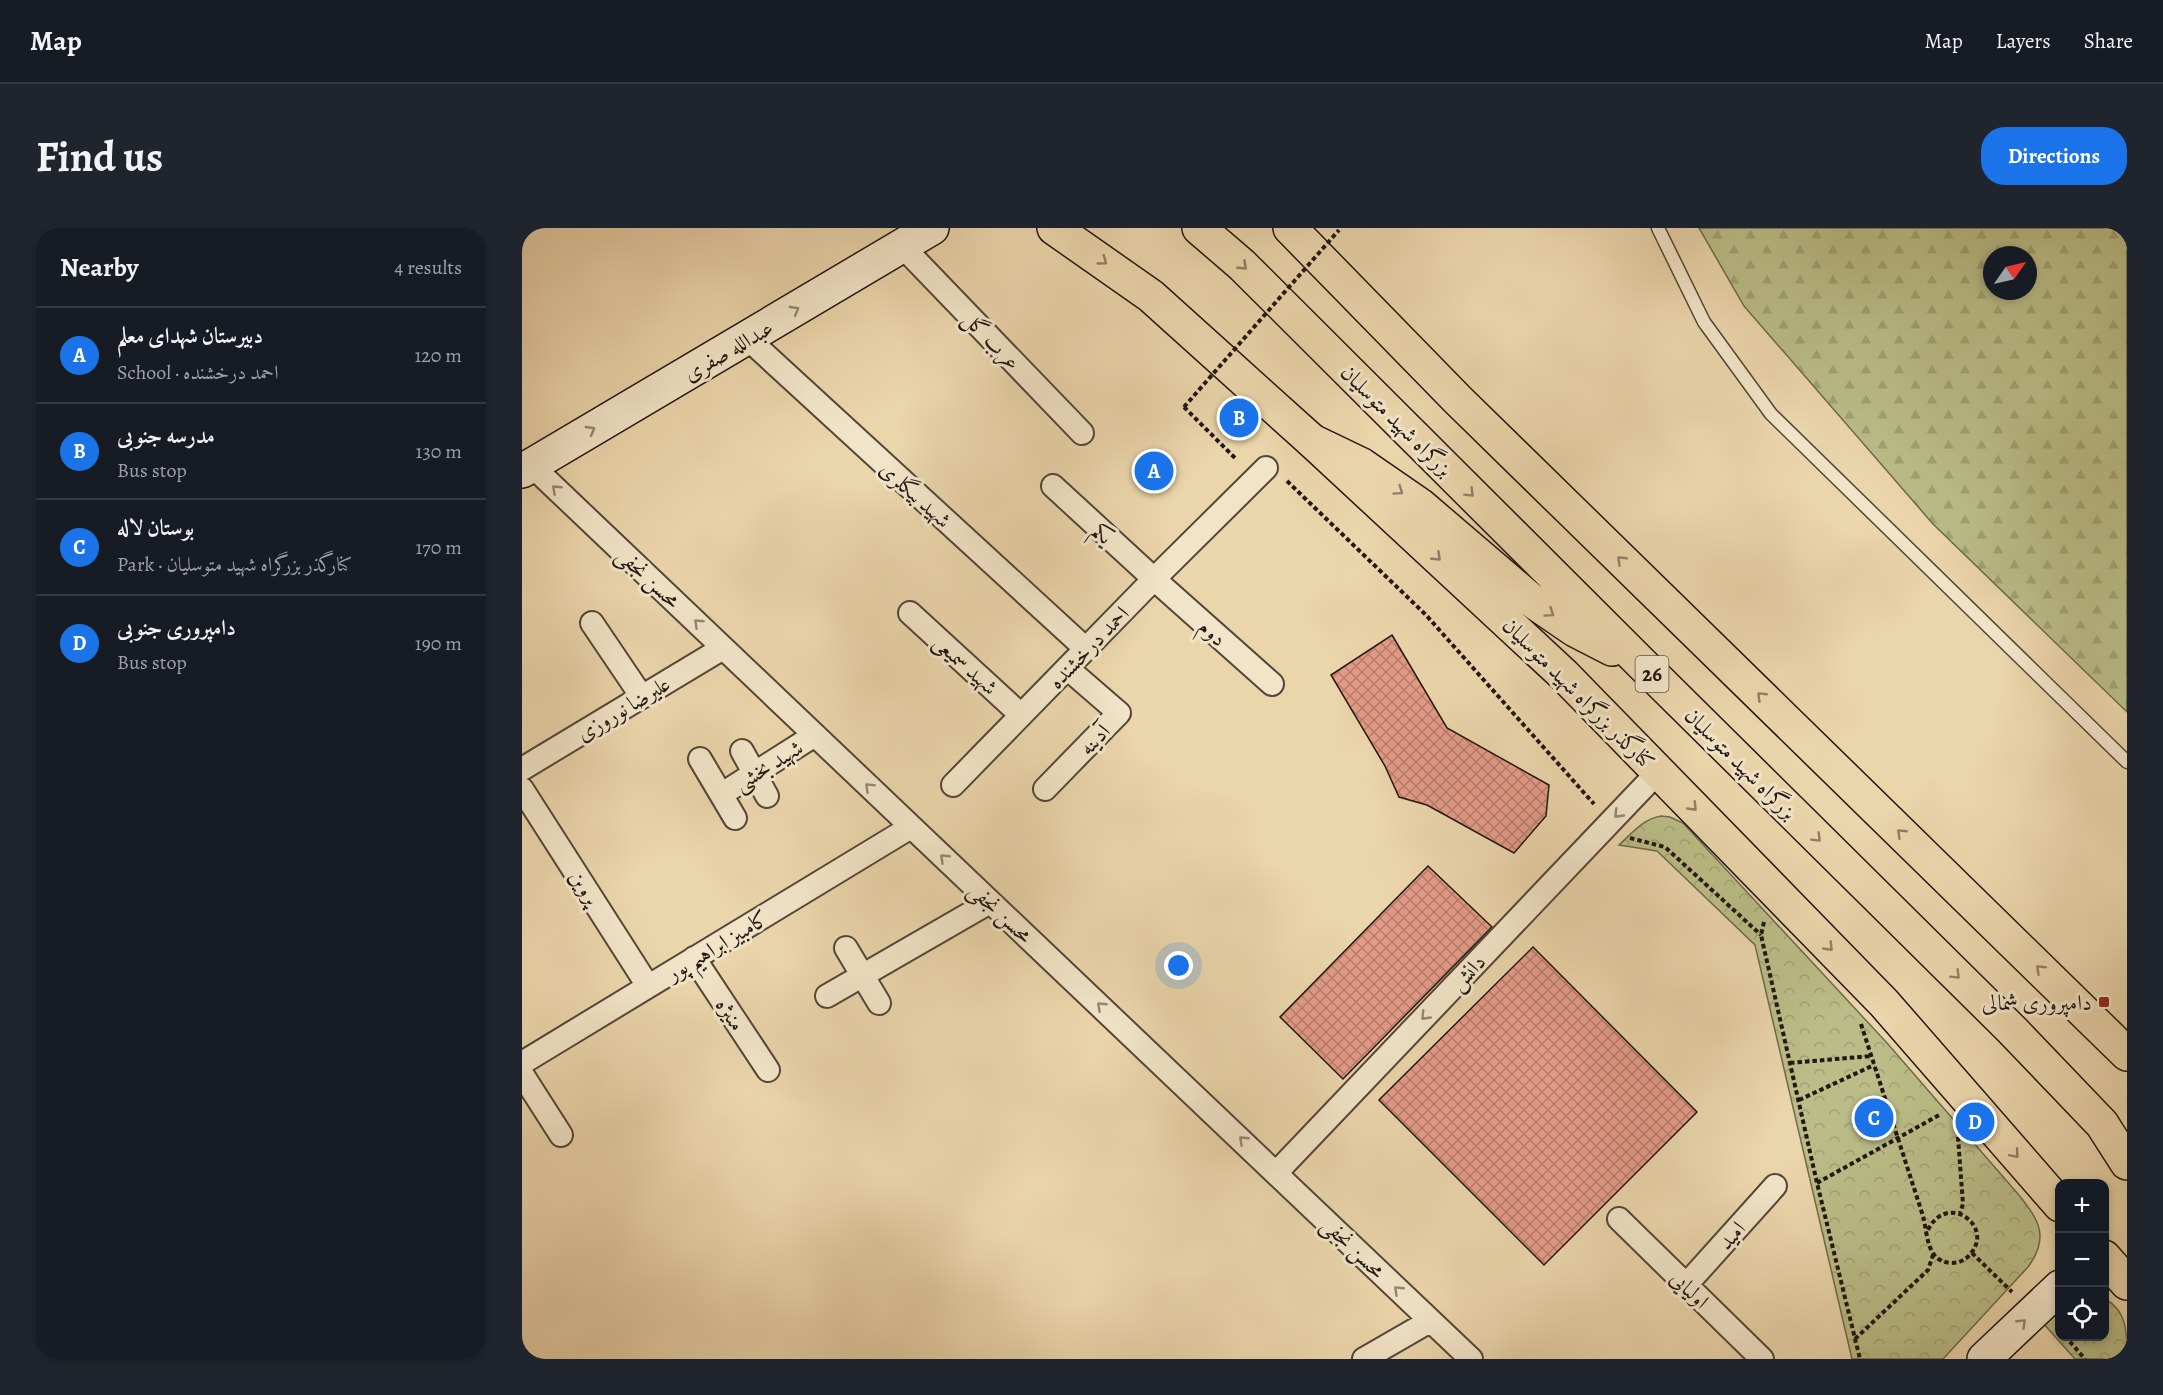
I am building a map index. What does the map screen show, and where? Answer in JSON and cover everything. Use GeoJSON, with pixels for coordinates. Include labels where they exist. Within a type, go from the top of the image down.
{"type":"FeatureCollection","features":[{"type":"Feature","properties":{"kind":"main road","name":"کنارگذر بزرگراه شهید متوسلیان"},"geometry":{"type":"LineString","coordinates":[[1054,228],[1151,296],[1312,441],[1564,675],[1884,1003],[2055,1199]]}},
{"type":"Feature","properties":{"kind":"main road","name":"بزرگراه شهید متوسلیان"},"geometry":{"type":"LineString","coordinates":[[1198,228],[1242,265],[1642,665],[1995,1013],[2102,1124],[2127,1163]]}},
{"type":"Feature","properties":{"kind":"main road"},"geometry":{"type":"LineString","coordinates":[[1290,228],[1458,400],[2127,1054]]}},
{"type":"Feature","properties":{"kind":"main road"},"geometry":{"type":"LineString","coordinates":[[1312,441],[1362,465],[1420,505],[1531,600],[1575,630],[1642,665]]}},
{"type":"Feature","properties":{"kind":"main road"},"geometry":{"type":"LineString","coordinates":[[2109,1263],[2127,1283]]}},
{"type":"Feature","properties":{"kind":"street","name":"عبدالله صفری"},"geometry":{"type":"LineString","coordinates":[[526,468],[932,228]]}},
{"type":"Feature","properties":{"kind":"street","name":"عرب گل"},"geometry":{"type":"LineString","coordinates":[[903,247],[1082,434]]}},
{"type":"Feature","properties":{"kind":"street","name":"شهید بیگلری"},"geometry":{"type":"LineString","coordinates":[[747,338],[1086,649]]}},
{"type":"Feature","properties":{"kind":"street","name":"محسن نجفی"},"geometry":{"type":"LineString","coordinates":[[526,468],[723,648],[1277,1172],[1471,1359]]}},
{"type":"Feature","properties":{"kind":"street","name":"احمد درخشنده"},"geometry":{"type":"LineString","coordinates":[[953,785],[1266,468]]}},
{"type":"Feature","properties":{"kind":"street","name":"یکم"},"geometry":{"type":"LineString","coordinates":[[1053,486],[1154,579]]}},
{"type":"Feature","properties":{"kind":"street","name":"دوم"},"geometry":{"type":"LineString","coordinates":[[1154,579],[1272,684]]}},
{"type":"Feature","properties":{"kind":"street","name":"شهید سمیعی"},"geometry":{"type":"LineString","coordinates":[[910,613],[1021,715]]}},
{"type":"Feature","properties":{"kind":"street"},"geometry":{"type":"LineString","coordinates":[[592,623],[642,697]]}},
{"type":"Feature","properties":{"kind":"street","name":"علیرضا نوروزی"},"geometry":{"type":"LineString","coordinates":[[522,769],[723,648]]}},
{"type":"Feature","properties":{"kind":"street","name":"آدینه"},"geometry":{"type":"LineString","coordinates":[[1045,789],[1119,713],[1067,668]]}},
{"type":"Feature","properties":{"kind":"street","name":"شهید بخشی"},"geometry":{"type":"LineString","coordinates":[[722,794],[815,735]]}},
{"type":"Feature","properties":{"kind":"street"},"geometry":{"type":"LineString","coordinates":[[741,752],[767,796]]}},
{"type":"Feature","properties":{"kind":"street"},"geometry":{"type":"LineString","coordinates":[[700,759],[735,818]]}},
{"type":"Feature","properties":{"kind":"street","name":"دانش"},"geometry":{"type":"LineString","coordinates":[[1277,1172],[1658,772]]}},
{"type":"Feature","properties":{"kind":"street","name":"پروین"},"geometry":{"type":"LineString","coordinates":[[522,789],[648,986]]}},
{"type":"Feature","properties":{"kind":"street","name":"کامبیز ابراهیم پور"},"geometry":{"type":"LineString","coordinates":[[522,1063],[911,827]]}},
{"type":"Feature","properties":{"kind":"street"},"geometry":{"type":"LineString","coordinates":[[827,996],[990,902]]}},
{"type":"Feature","properties":{"kind":"street"},"geometry":{"type":"LineString","coordinates":[[846,948],[879,1003]]}},
{"type":"Feature","properties":{"kind":"street","name":"منیژه"},"geometry":{"type":"LineString","coordinates":[[694,958],[768,1070]]}},
{"type":"Feature","properties":{"kind":"street"},"geometry":{"type":"LineString","coordinates":[[522,1074],[561,1135]]}},
{"type":"Feature","properties":{"kind":"street","name":"امید"},"geometry":{"type":"LineString","coordinates":[[1686,1285],[1775,1185]]}},
{"type":"Feature","properties":{"kind":"street","name":"اولیایی"},"geometry":{"type":"LineString","coordinates":[[1619,1219],[1762,1359]]}},
{"type":"Feature","properties":{"kind":"street"},"geometry":{"type":"LineString","coordinates":[[1984,1359],[2055,1292]]}},
{"type":"Feature","properties":{"kind":"street"},"geometry":{"type":"LineString","coordinates":[[1364,1359],[1430,1320]]}},
{"type":"Feature","properties":{"kind":"lane"},"geometry":{"type":"LineString","coordinates":[[1658,228],[1704,322],[1771,414],[2127,762]]}},
{"type":"Feature","properties":{"kind":"path"},"geometry":{"type":"LineString","coordinates":[[1241,464],[1184,407],[1339,230]]}},
{"type":"Feature","properties":{"kind":"path"},"geometry":{"type":"LineString","coordinates":[[1266,468],[1290,483],[1426,615],[1592,802]]}},
{"type":"Feature","properties":{"kind":"path"},"geometry":{"type":"LineString","coordinates":[[1632,839],[1665,847],[1761,935]]}},
{"type":"Feature","properties":{"kind":"path"},"geometry":{"type":"LineString","coordinates":[[1765,919],[1761,935],[1817,1183],[1860,1359]]}},
{"type":"Feature","properties":{"kind":"path"},"geometry":{"type":"LineString","coordinates":[[1859,1020],[1927,1232],[1928,1245],[1934,1255],[1943,1262],[1955,1263],[1966,1259],[1972,1253],[1977,1239],[1976,1228],[1960,1213],[1949,1212],[1939,1216],[1931,1223],[1927,1232]]}},
{"type":"Feature","properties":{"kind":"path"},"geometry":{"type":"LineString","coordinates":[[1790,1063],[1871,1056]]}},
{"type":"Feature","properties":{"kind":"path"},"geometry":{"type":"LineString","coordinates":[[1798,1100],[1874,1065]]}},
{"type":"Feature","properties":{"kind":"path"},"geometry":{"type":"LineString","coordinates":[[1817,1183],[1942,1113]]}},
{"type":"Feature","properties":{"kind":"path"},"geometry":{"type":"LineString","coordinates":[[1958,1131],[1963,1204],[1960,1213]]}},
{"type":"Feature","properties":{"kind":"path"},"geometry":{"type":"LineString","coordinates":[[1972,1253],[2003,1284]]}},
{"type":"Feature","properties":{"kind":"path"},"geometry":{"type":"LineString","coordinates":[[1855,1339],[1928,1270],[1934,1255]]}},
{"type":"Feature","properties":{"kind":"path"},"geometry":{"type":"LineString","coordinates":[[2069,1341],[2085,1359]]}},
{"type":"Feature","properties":{"kind":"green space"},"geometry":{"type":"Polygon","coordinates":[[[1699,228],[2127,228],[2127,712],[1933,524],[1744,306],[1699,228]]]}},
{"type":"Feature","properties":{"kind":"green space"},"geometry":{"type":"Polygon","coordinates":[[[1661,816],[1683,823],[1887,1043],[2032,1212],[2040,1238],[2035,1256],[2028,1267],[1943,1359],[1852,1359],[1755,945],[1657,851],[1619,845],[1643,823],[1661,816]]]}},
{"type":"Feature","properties":{"kind":"green space"},"geometry":{"type":"Polygon","coordinates":[[[2109,1302],[2122,1316],[2127,1340],[2127,1359],[2075,1359],[2059,1341],[2109,1341],[2109,1302]]]}},
{"type":"Feature","properties":{"kind":"green space"},"geometry":{"type":"Polygon","coordinates":[[[2055,1312],[2055,1336],[2043,1323],[2055,1312]]]}},
{"type":"Feature","properties":{"kind":"building"},"geometry":{"type":"Polygon","coordinates":[[[1392,635],[1447,728],[1549,785],[1546,816],[1514,853],[1427,805],[1399,797],[1385,766],[1331,675],[1392,635]]]}},
{"type":"Feature","properties":{"kind":"building"},"geometry":{"type":"Polygon","coordinates":[[[1428,866],[1492,927],[1343,1079],[1280,1017],[1428,866]]]}},
{"type":"Feature","properties":{"kind":"building"},"geometry":{"type":"Polygon","coordinates":[[[1533,947],[1697,1112],[1544,1265],[1379,1100],[1533,947]]]}},
{"type":"Feature","properties":{"kind":"place","name":"مدرسه جنوبی"},"geometry":{"type":"Point","coordinates":[1239,418]}},
{"type":"Feature","properties":{"kind":"place","name":"دبیرستان شهدای معلم"},"geometry":{"type":"Point","coordinates":[1154,471]}},
{"type":"Feature","properties":{"kind":"place","name":"دامپروری شمالی"},"geometry":{"type":"Point","coordinates":[2104,1002]}},
{"type":"Feature","properties":{"kind":"place","name":"بوستان لاله"},"geometry":{"type":"Point","coordinates":[1874,1118]}},
{"type":"Feature","properties":{"kind":"place","name":"دامپروری جنوبی"},"geometry":{"type":"Point","coordinates":[1975,1122]}}]}
